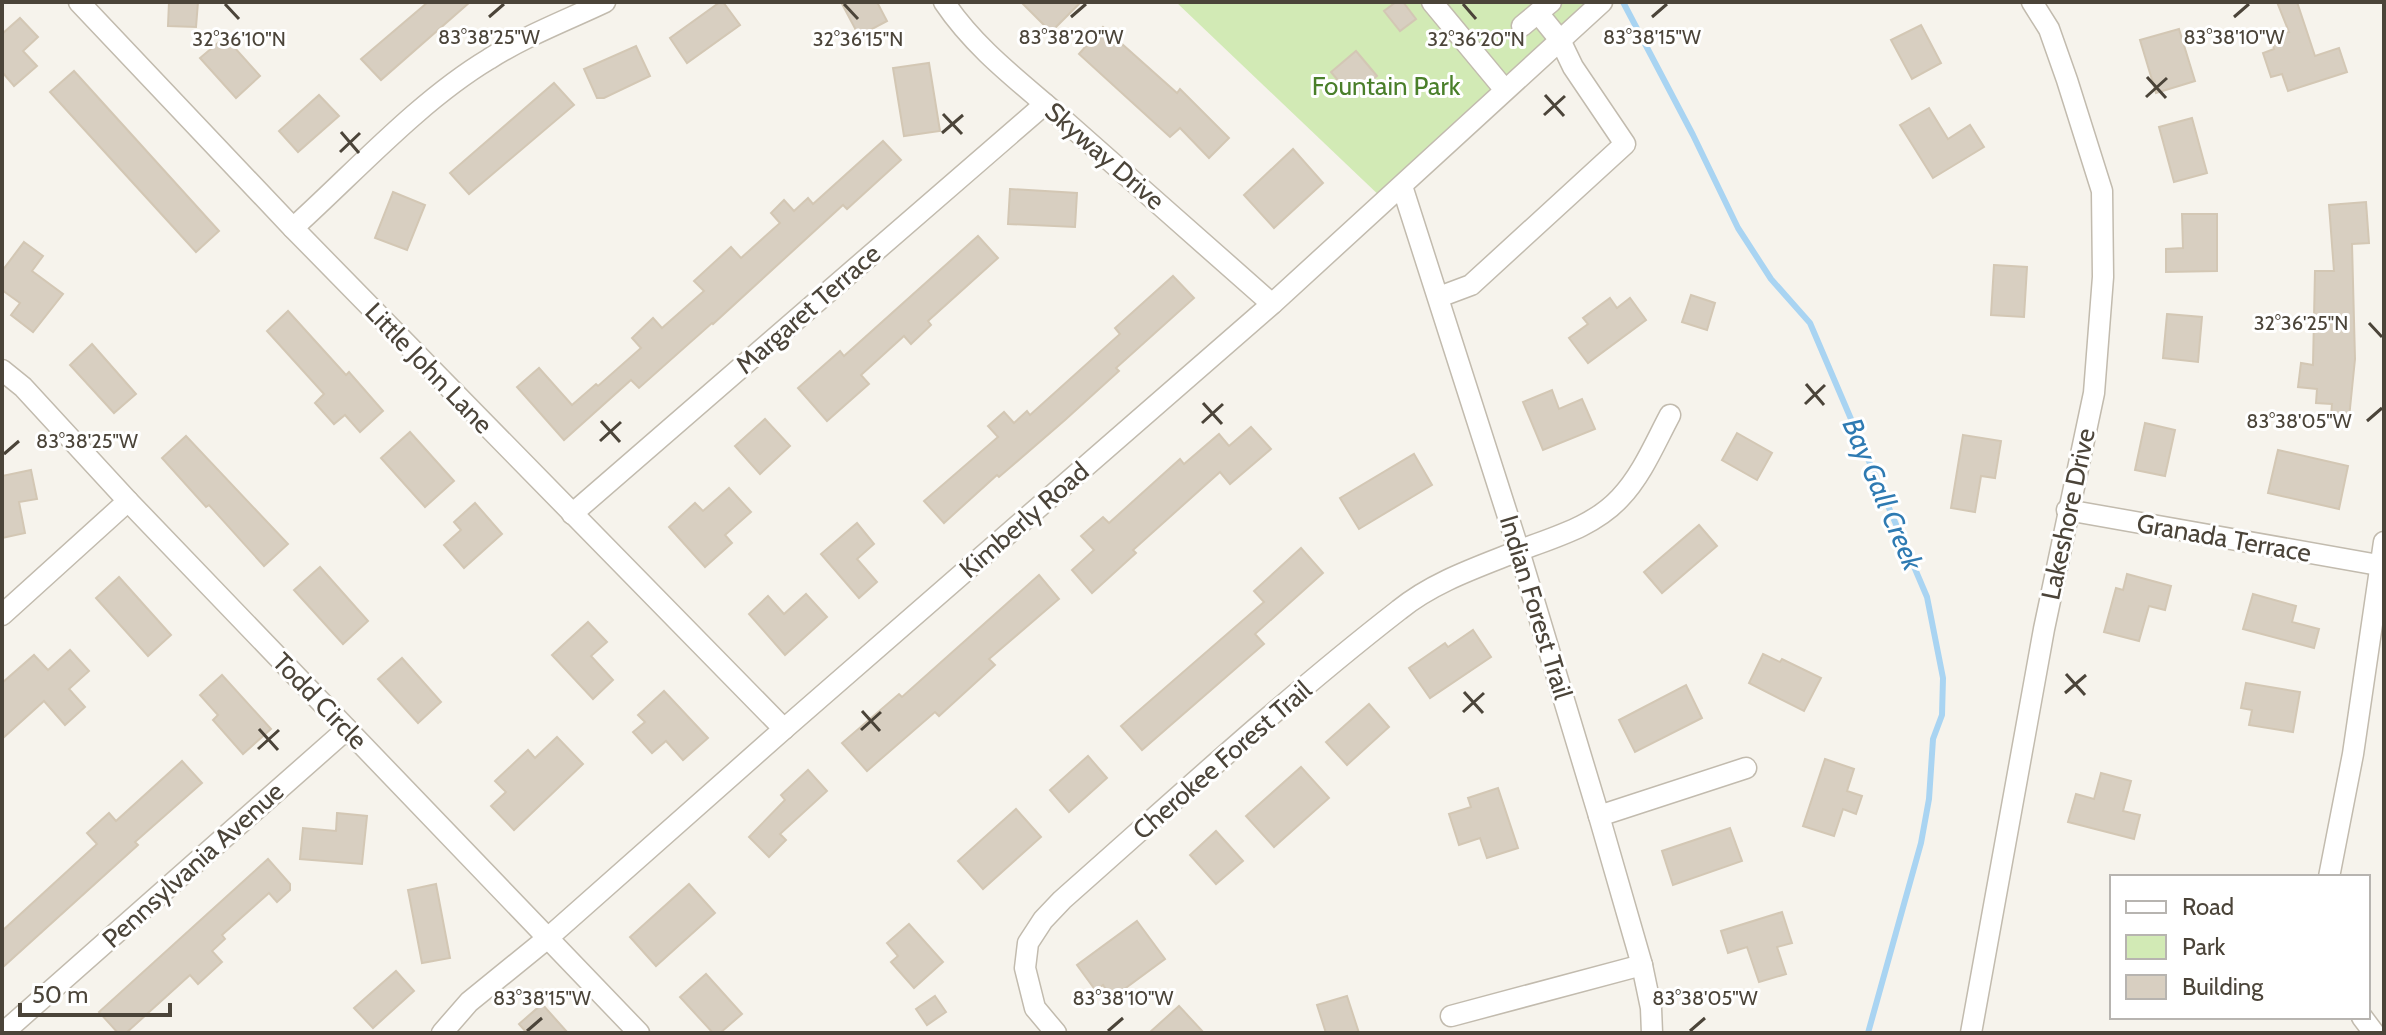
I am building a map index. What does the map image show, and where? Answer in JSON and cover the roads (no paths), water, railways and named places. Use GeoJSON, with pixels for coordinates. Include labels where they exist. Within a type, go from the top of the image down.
{"type":"FeatureCollection","features":[{"type":"Feature","properties":{"kind":"street","name":"Little John Lane"},"geometry":{"type":"LineString","coordinates":[[79,2],[293,228],[784,729]]}},
{"type":"Feature","properties":{"kind":"street"},"geometry":{"type":"LineString","coordinates":[[293,228],[458,80],[490,58],[605,2]]}},
{"type":"Feature","properties":{"kind":"street","name":"Skyway Drive"},"geometry":{"type":"LineString","coordinates":[[944,2],[961,27],[1000,68],[1272,304]]}},
{"type":"Feature","properties":{"kind":"street"},"geometry":{"type":"LineString","coordinates":[[1432,2],[1505,90]]}},
{"type":"Feature","properties":{"kind":"street","name":"Kimberly Road"},"geometry":{"type":"LineString","coordinates":[[442,1033],[469,1002],[549,937],[1272,304],[1602,2]]}},
{"type":"Feature","properties":{"kind":"street","name":"Lakeshore Drive"},"geometry":{"type":"LineString","coordinates":[[1971,1033],[2067,510],[2094,393],[2103,277],[2102,191],[2049,29],[2032,2]]}},
{"type":"Feature","properties":{"kind":"street"},"geometry":{"type":"LineString","coordinates":[[1439,297],[1471,285],[1625,144],[1573,67],[1560,40],[1537,14]]}},
{"type":"Feature","properties":{"kind":"street","name":"Margaret Terrace"},"geometry":{"type":"LineString","coordinates":[[572,514],[1045,104]]}},
{"type":"Feature","properties":{"kind":"street","name":"Indian Forest Trail"},"geometry":{"type":"LineString","coordinates":[[1402,186],[1519,551],[1599,816],[1642,965],[1651,1008],[1652,1033]]}},
{"type":"Feature","properties":{"kind":"street","name":"Todd Circle"},"geometry":{"type":"LineString","coordinates":[[2,370],[23,387],[128,501],[639,1033]]}},
{"type":"Feature","properties":{"kind":"street","name":"Cherokee Forest Trail"},"geometry":{"type":"LineString","coordinates":[[1056,1033],[1035,1008],[1025,968],[1028,943],[1043,920],[1191,786],[1418,595],[1585,524],[1620,499],[1644,465],[1670,415]]}},
{"type":"Feature","properties":{"kind":"street"},"geometry":{"type":"LineString","coordinates":[[2,615],[128,501]]}},
{"type":"Feature","properties":{"kind":"street","name":"Granada Terrace"},"geometry":{"type":"LineString","coordinates":[[2067,510],[2382,566]]}},
{"type":"Feature","properties":{"kind":"street"},"geometry":{"type":"LineString","coordinates":[[2329,875],[2353,754],[2384,542]]}},
{"type":"Feature","properties":{"kind":"street","name":"Pennsylvania Avenue"},"geometry":{"type":"LineString","coordinates":[[3,1033],[347,729]]}},
{"type":"Feature","properties":{"kind":"street"},"geometry":{"type":"LineString","coordinates":[[1599,816],[1746,768]]}},
{"type":"Feature","properties":{"kind":"street"},"geometry":{"type":"LineString","coordinates":[[1451,1016],[1642,965]]}},
{"type":"Feature","properties":{"kind":"waterway","name":"Bay Gall Creek"},"geometry":{"type":"LineString","coordinates":[[1623,2],[1738,228],[1771,279],[1810,323],[1927,597],[1943,678],[1942,715],[1933,739],[1929,799],[1921,843],[1868,1033]]}},
{"type":"Feature","properties":{"kind":"park label","name":"Fountain Park"},"geometry":{"type":"Point","coordinates":[1386,86]}}]}
